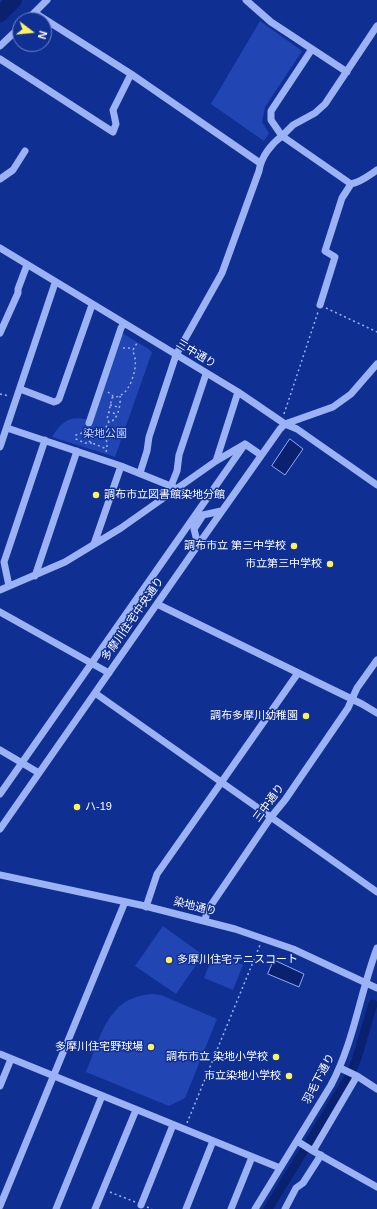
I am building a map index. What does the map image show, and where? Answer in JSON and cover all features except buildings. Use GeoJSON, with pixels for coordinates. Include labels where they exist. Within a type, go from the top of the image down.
{"type":"FeatureCollection","features":[{"type":"Feature","properties":{"kind":"street"},"geometry":{"type":"LineString","coordinates":[[36,12],[47,0]]}},
{"type":"Feature","properties":{"kind":"street"},"geometry":{"type":"LineString","coordinates":[[246,0],[271,22],[347,72]]}},
{"type":"Feature","properties":{"kind":"street"},"geometry":{"type":"LineString","coordinates":[[52,24],[131,74],[260,163]]}},
{"type":"Feature","properties":{"kind":"street"},"geometry":{"type":"LineString","coordinates":[[140,473],[147,451],[149,437],[176,355],[222,272],[259,171],[260,163],[273,142],[282,136],[293,125],[315,113],[325,104],[377,26]]}},
{"type":"Feature","properties":{"kind":"street"},"geometry":{"type":"LineString","coordinates":[[0,46],[12,35]]}},
{"type":"Feature","properties":{"kind":"street"},"geometry":{"type":"LineString","coordinates":[[312,49],[271,111],[271,120],[282,136],[351,184]]}},
{"type":"Feature","properties":{"kind":"street"},"geometry":{"type":"LineString","coordinates":[[0,59],[113,132],[116,124],[113,110],[131,74]]}},
{"type":"Feature","properties":{"kind":"street"},"geometry":{"type":"LineString","coordinates":[[1,176],[14,170],[26,151]]}},
{"type":"Feature","properties":{"kind":"street"},"geometry":{"type":"LineString","coordinates":[[320,305],[335,257],[325,251],[342,198],[351,184],[363,180],[377,170]]}},
{"type":"Feature","properties":{"kind":"street","name":"三中通り"},"geometry":{"type":"LineString","coordinates":[[0,248],[238,392],[283,422],[297,428],[377,485]]}},
{"type":"Feature","properties":{"kind":"street"},"geometry":{"type":"LineString","coordinates":[[0,333],[18,293],[18,289],[27,265]]}},
{"type":"Feature","properties":{"kind":"street"},"geometry":{"type":"LineString","coordinates":[[0,447],[55,282]]}},
{"type":"Feature","properties":{"kind":"street"},"geometry":{"type":"LineString","coordinates":[[20,389],[54,402],[59,399],[92,304]]}},
{"type":"Feature","properties":{"kind":"street"},"geometry":{"type":"LineString","coordinates":[[89,422],[114,346],[124,323]]}},
{"type":"Feature","properties":{"kind":"street"},"geometry":{"type":"LineString","coordinates":[[283,422],[333,407],[351,394],[377,364]]}},
{"type":"Feature","properties":{"kind":"street"},"geometry":{"type":"LineString","coordinates":[[174,488],[179,455],[206,374]]}},
{"type":"Feature","properties":{"kind":"street"},"geometry":{"type":"LineString","coordinates":[[216,461],[238,392]]}},
{"type":"Feature","properties":{"kind":"street","name":"多摩川住宅中央通り"},"geometry":{"type":"LineString","coordinates":[[0,829],[221,511],[280,429],[283,422]]}},
{"type":"Feature","properties":{"kind":"street"},"geometry":{"type":"LineString","coordinates":[[7,428],[121,466],[174,488]]}},
{"type":"Feature","properties":{"kind":"street"},"geometry":{"type":"LineString","coordinates":[[9,586],[4,562],[45,440]]}},
{"type":"Feature","properties":{"kind":"street"},"geometry":{"type":"LineString","coordinates":[[0,590],[66,562],[174,488],[245,444]]}},
{"type":"Feature","properties":{"kind":"street"},"geometry":{"type":"LineString","coordinates":[[245,444],[261,455]]}},
{"type":"Feature","properties":{"kind":"street"},"geometry":{"type":"LineString","coordinates":[[0,794],[245,444]]}},
{"type":"Feature","properties":{"kind":"street"},"geometry":{"type":"LineString","coordinates":[[35,576],[77,451]]}},
{"type":"Feature","properties":{"kind":"street"},"geometry":{"type":"LineString","coordinates":[[94,544],[121,466]]}},
{"type":"Feature","properties":{"kind":"street"},"geometry":{"type":"LineString","coordinates":[[198,545],[194,529],[203,515],[221,511]]}},
{"type":"Feature","properties":{"kind":"street"},"geometry":{"type":"LineString","coordinates":[[157,604],[352,699],[377,713]]}},
{"type":"Feature","properties":{"kind":"street"},"geometry":{"type":"LineString","coordinates":[[0,612],[109,673]]}},
{"type":"Feature","properties":{"kind":"street","name":"三中通り"},"geometry":{"type":"LineString","coordinates":[[205,921],[207,911],[343,715],[358,688],[377,660]]}},
{"type":"Feature","properties":{"kind":"street"},"geometry":{"type":"LineString","coordinates":[[146,907],[157,874],[298,673]]}},
{"type":"Feature","properties":{"kind":"street"},"geometry":{"type":"LineString","coordinates":[[95,693],[377,892]]}},
{"type":"Feature","properties":{"kind":"street"},"geometry":{"type":"LineString","coordinates":[[0,750],[40,773]]}},
{"type":"Feature","properties":{"kind":"street","name":"染地通り"},"geometry":{"type":"LineString","coordinates":[[0,875],[235,928],[293,949],[377,988]]}},
{"type":"Feature","properties":{"kind":"street"},"geometry":{"type":"LineString","coordinates":[[0,1206],[125,902]]}},
{"type":"Feature","properties":{"kind":"street","name":"羽毛下通り"},"geometry":{"type":"LineString","coordinates":[[255,1209],[340,1068],[350,1040],[365,982],[377,948]]}},
{"type":"Feature","properties":{"kind":"street"},"geometry":{"type":"LineString","coordinates":[[0,1054],[280,1168]]}},
{"type":"Feature","properties":{"kind":"street"},"geometry":{"type":"LineString","coordinates":[[0,1086],[11,1059]]}},
{"type":"Feature","properties":{"kind":"street"},"geometry":{"type":"LineString","coordinates":[[340,1068],[377,1089]]}},
{"type":"Feature","properties":{"kind":"street"},"geometry":{"type":"LineString","coordinates":[[310,1149],[356,1076]]}},
{"type":"Feature","properties":{"kind":"street"},"geometry":{"type":"LineString","coordinates":[[56,1209],[102,1096]]}},
{"type":"Feature","properties":{"kind":"street"},"geometry":{"type":"LineString","coordinates":[[95,1209],[136,1110]]}},
{"type":"Feature","properties":{"kind":"street"},"geometry":{"type":"LineString","coordinates":[[141,1205],[173,1125]]}},
{"type":"Feature","properties":{"kind":"street"},"geometry":{"type":"LineString","coordinates":[[186,1209],[213,1141]]}},
{"type":"Feature","properties":{"kind":"street"},"geometry":{"type":"LineString","coordinates":[[297,1141],[377,1187]]}},
{"type":"Feature","properties":{"kind":"street"},"geometry":{"type":"LineString","coordinates":[[285,1209],[296,1188],[303,1183],[321,1155]]}},
{"type":"Feature","properties":{"kind":"street"},"geometry":{"type":"LineString","coordinates":[[231,1209],[252,1157]]}},
{"type":"Feature","properties":{"kind":"path"},"geometry":{"type":"LineString","coordinates":[[283,422],[320,305],[377,332]]}},
{"type":"Feature","properties":{"kind":"path"},"geometry":{"type":"LineString","coordinates":[[109,422],[107,419],[112,398],[120,396],[130,385],[135,367],[133,350],[139,339]]}},
{"type":"Feature","properties":{"kind":"path"},"geometry":{"type":"LineString","coordinates":[[114,346],[130,348],[133,350]]}},
{"type":"Feature","properties":{"kind":"path"},"geometry":{"type":"LineString","coordinates":[[0,394],[10,396]]}},
{"type":"Feature","properties":{"kind":"path"},"geometry":{"type":"LineString","coordinates":[[108,458],[106,452],[108,445],[104,435],[105,428],[109,422],[114,421],[121,400],[120,396]]}},
{"type":"Feature","properties":{"kind":"path"},"geometry":{"type":"LineString","coordinates":[[110,405],[118,407]]}},
{"type":"Feature","properties":{"kind":"path"},"geometry":{"type":"LineString","coordinates":[[108,412],[117,414]]}},
{"type":"Feature","properties":{"kind":"path"},"geometry":{"type":"LineString","coordinates":[[92,443],[89,441],[87,429],[76,435],[76,439],[78,441],[92,443],[107,448]]}},
{"type":"Feature","properties":{"kind":"path"},"geometry":{"type":"LineString","coordinates":[[184,1130],[263,938]]}},
{"type":"Feature","properties":{"kind":"path"},"geometry":{"type":"LineString","coordinates":[[103,1189],[152,1209]]}},
{"type":"Feature","properties":{"kind":"green space"},"geometry":{"type":"Polygon","coordinates":[[[260,21],[302,51],[265,107],[262,122],[269,133],[264,141],[211,104],[260,21]]]}},
{"type":"Feature","properties":{"kind":"green space","name":"染地公園"},"geometry":{"type":"Polygon","coordinates":[[[122,333],[152,352],[115,457],[52,437],[60,426],[74,418],[93,421],[122,333]]]}},
{"type":"Feature","properties":{"kind":"green space","name":"多摩川住宅テニスコート"},"geometry":{"type":"Polygon","coordinates":[[[163,926],[203,955],[176,994],[135,966],[163,926]]]}},
{"type":"Feature","properties":{"kind":"green space"},"geometry":{"type":"Polygon","coordinates":[[[214,953],[243,965],[233,990],[204,978],[214,953]]]}},
{"type":"Feature","properties":{"kind":"green space","name":"多摩川住宅野球場"},"geometry":{"type":"Polygon","coordinates":[[[152,994],[161,995],[217,1019],[185,1098],[169,1106],[86,1072],[102,1033],[115,1011],[125,1003],[137,997],[152,994]]]}},
{"type":"Feature","properties":{"kind":"shaded area"},"geometry":{"type":"Polygon","coordinates":[[[290,439],[303,449],[285,475],[272,466],[290,439]]]}},
{"type":"Feature","properties":{"kind":"shaded area"},"geometry":{"type":"Polygon","coordinates":[[[274,960],[304,974],[299,987],[268,974],[274,960]]]}},
{"type":"Feature","properties":{"kind":"waterway"},"geometry":{"type":"LineString","coordinates":[[0,14],[14,0]]}},
{"type":"Feature","properties":{"kind":"waterway"},"geometry":{"type":"LineString","coordinates":[[268,1209],[349,1077],[356,1061],[373,1004]]}},
{"type":"Feature","properties":{"kind":"place","name":"調布市立図書館染地分館"},"geometry":{"type":"Point","coordinates":[96,495]}},
{"type":"Feature","properties":{"kind":"place","name":"調布市立 第三中学校"},"geometry":{"type":"Point","coordinates":[294,546]}},
{"type":"Feature","properties":{"kind":"place","name":"市立第三中学校"},"geometry":{"type":"Point","coordinates":[330,564]}},
{"type":"Feature","properties":{"kind":"place","name":"調布多摩川幼稚園"},"geometry":{"type":"Point","coordinates":[306,716]}},
{"type":"Feature","properties":{"kind":"place","name":"ハ-19"},"geometry":{"type":"Point","coordinates":[77,807]}},
{"type":"Feature","properties":{"kind":"place","name":"多摩川住宅テニスコート"},"geometry":{"type":"Point","coordinates":[169,960]}},
{"type":"Feature","properties":{"kind":"place","name":"多摩川住宅野球場"},"geometry":{"type":"Point","coordinates":[151,1047]}},
{"type":"Feature","properties":{"kind":"place","name":"調布市立 染地小学校"},"geometry":{"type":"Point","coordinates":[276,1057]}},
{"type":"Feature","properties":{"kind":"place","name":"市立染地小学校"},"geometry":{"type":"Point","coordinates":[289,1076]}}]}
